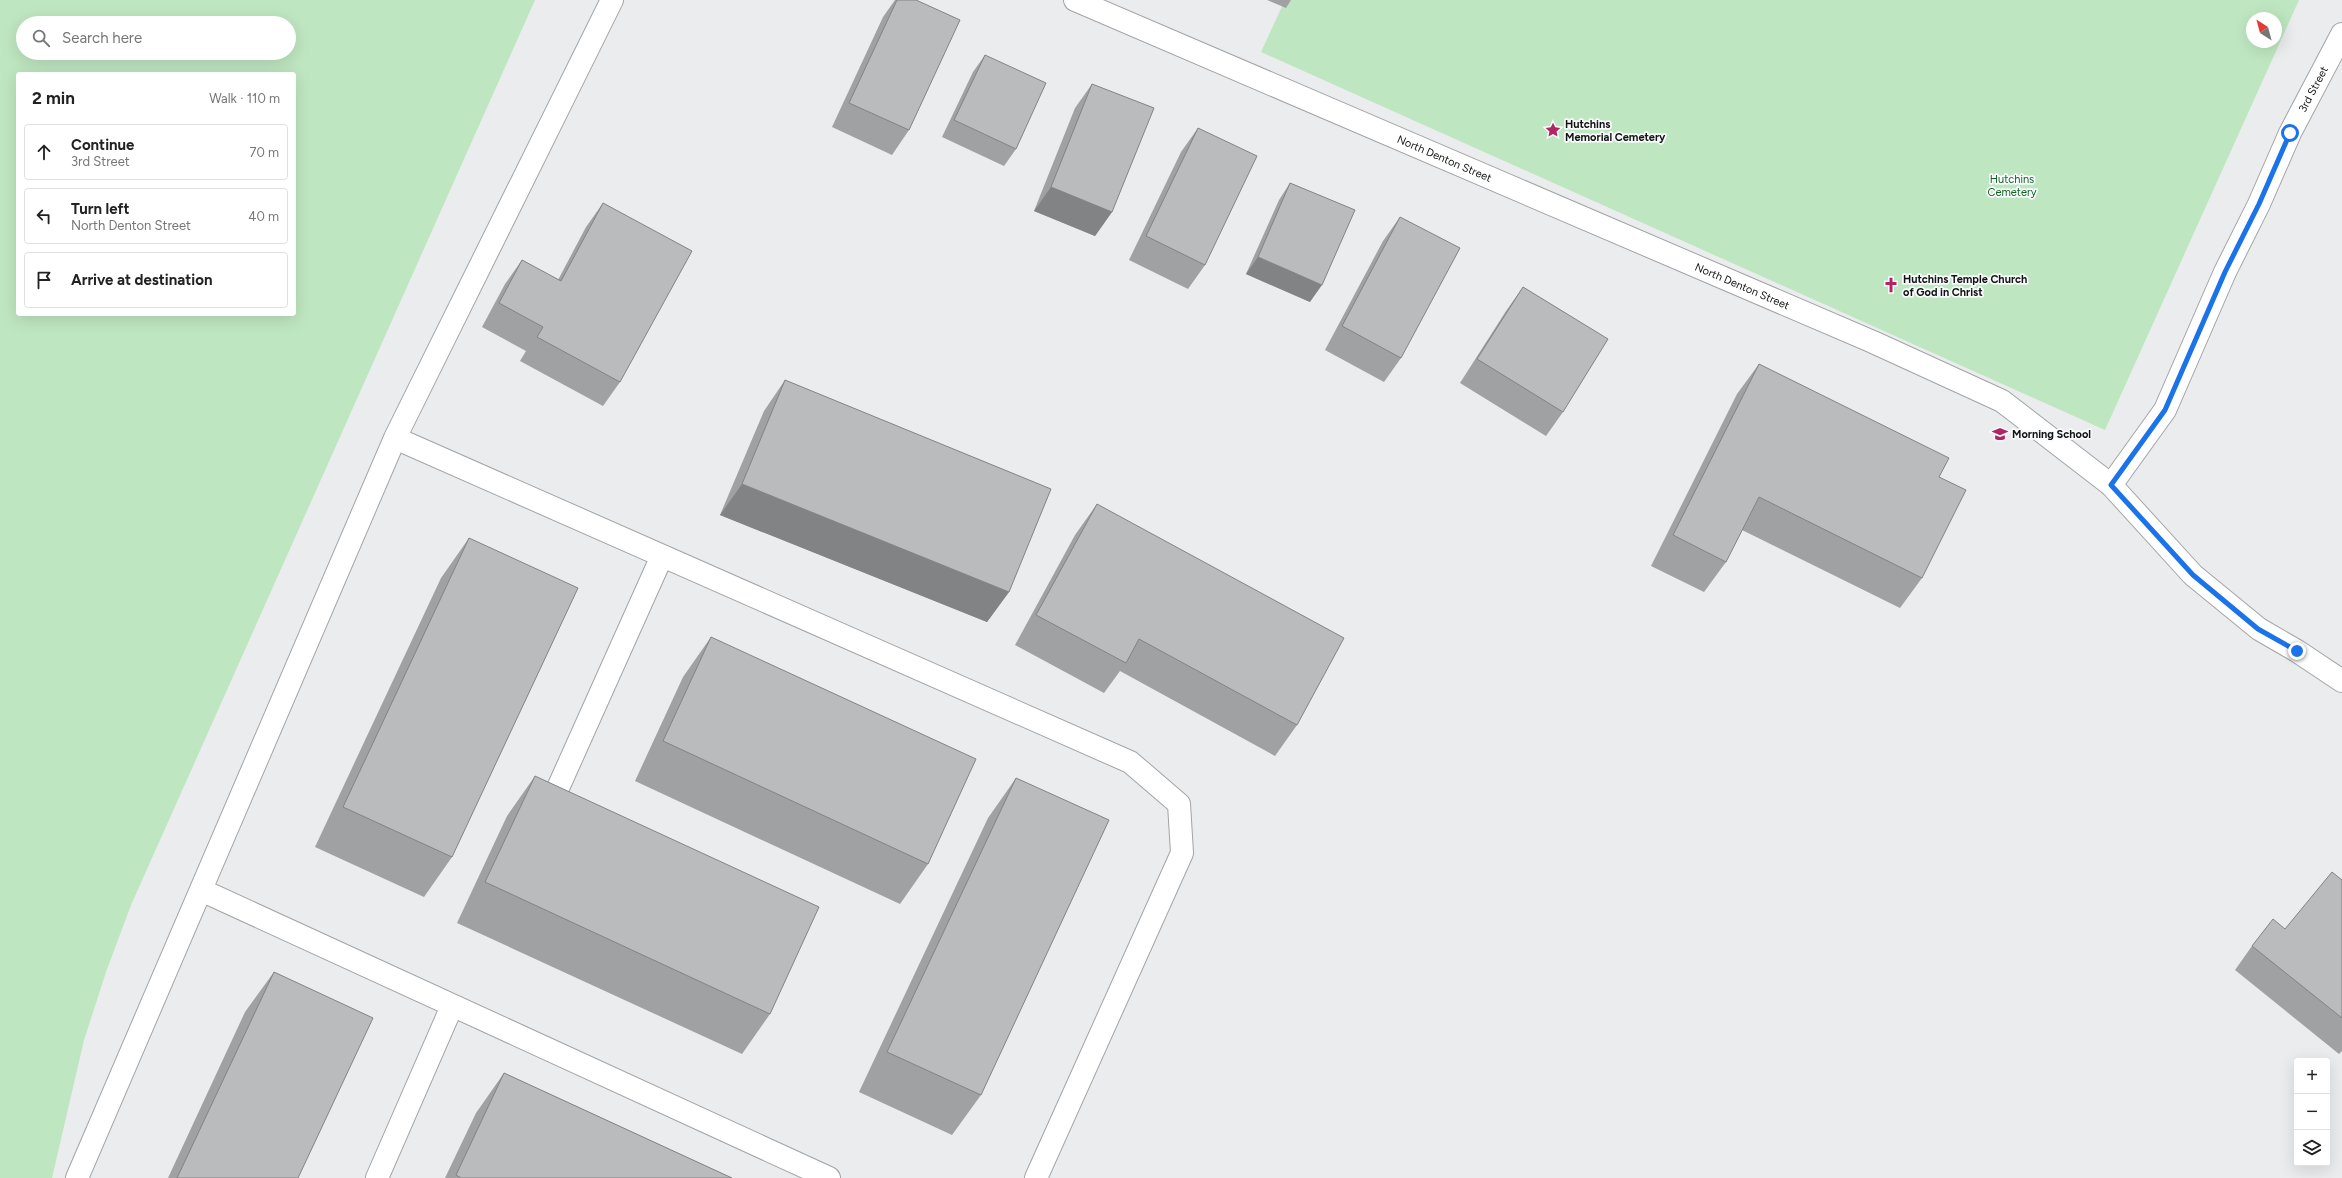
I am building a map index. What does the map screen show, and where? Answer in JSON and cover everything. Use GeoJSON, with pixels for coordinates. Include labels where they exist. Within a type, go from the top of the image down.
{"type":"FeatureCollection","features":[{"type":"Feature","properties":{"kind":"street"},"geometry":{"type":"LineString","coordinates":[[77,1178],[395,438],[612,0]]}},
{"type":"Feature","properties":{"kind":"street","name":"North Denton Street"},"geometry":{"type":"LineString","coordinates":[[1075,0],[1866,339],[1995,398],[2111,485],[2193,575],[2258,629],[2297,651],[2342,681]]}},
{"type":"Feature","properties":{"kind":"street","name":"3rd Street"},"geometry":{"type":"LineString","coordinates":[[2111,485],[2165,410],[2225,272],[2259,204],[2290,133],[2342,34]]}},
{"type":"Feature","properties":{"kind":"street"},"geometry":{"type":"LineString","coordinates":[[395,438],[1130,762],[1179,804],[1182,853],[1036,1178]]}},
{"type":"Feature","properties":{"kind":"street"},"geometry":{"type":"LineString","coordinates":[[558,788],[662,556]]}},
{"type":"Feature","properties":{"kind":"street"},"geometry":{"type":"LineString","coordinates":[[200,890],[829,1178]]}},
{"type":"Feature","properties":{"kind":"street"},"geometry":{"type":"LineString","coordinates":[[377,1178],[452,1006]]}},
{"type":"Feature","properties":{"kind":"green space"},"geometry":{"type":"Polygon","coordinates":[[[0,0],[535,0],[131,905],[106,972],[84,1040],[52,1178],[0,1178],[0,0]]]}},
{"type":"Feature","properties":{"kind":"green space","name":"Hutchins Cemetery"},"geometry":{"type":"Polygon","coordinates":[[[1285,0],[2299,0],[2282,38],[2282,12],[2246,12],[2246,48],[2277,48],[2105,430],[1261,52],[1285,0]]]}},
{"type":"Feature","properties":{"kind":"building"},"geometry":{"type":"Polygon","coordinates":[[[897,0],[916,0],[960,20],[909,130],[849,103],[897,0]]]}},
{"type":"Feature","properties":{"kind":"building"},"geometry":{"type":"Polygon","coordinates":[[[985,55],[1046,83],[1016,149],[954,120],[985,55]]]}},
{"type":"Feature","properties":{"kind":"building"},"geometry":{"type":"Polygon","coordinates":[[[1092,84],[1154,108],[1112,212],[1051,187],[1092,84]]]}},
{"type":"Feature","properties":{"kind":"building"},"geometry":{"type":"Polygon","coordinates":[[[1198,128],[1257,156],[1205,265],[1146,236],[1198,128]]]}},
{"type":"Feature","properties":{"kind":"building"},"geometry":{"type":"Polygon","coordinates":[[[1290,183],[1355,210],[1322,285],[1258,257],[1290,183]]]}},
{"type":"Feature","properties":{"kind":"building"},"geometry":{"type":"Polygon","coordinates":[[[603,203],[692,251],[620,382],[537,337],[543,327],[499,303],[522,260],[561,281],[603,203]]]}},
{"type":"Feature","properties":{"kind":"building"},"geometry":{"type":"Polygon","coordinates":[[[1400,217],[1460,248],[1401,358],[1342,326],[1400,217]]]}},
{"type":"Feature","properties":{"kind":"building"},"geometry":{"type":"Polygon","coordinates":[[[1523,287],[1608,339],[1563,412],[1477,359],[1523,287]]]}},
{"type":"Feature","properties":{"kind":"building"},"geometry":{"type":"Polygon","coordinates":[[[1759,364],[1949,458],[1939,477],[1966,490],[1922,578],[1759,497],[1726,562],[1673,535],[1759,364]]]}},
{"type":"Feature","properties":{"kind":"building"},"geometry":{"type":"Polygon","coordinates":[[[785,380],[1051,489],[1009,592],[742,484],[785,380]]]}},
{"type":"Feature","properties":{"kind":"building"},"geometry":{"type":"Polygon","coordinates":[[[1097,504],[1344,638],[1297,725],[1139,639],[1126,663],[1036,615],[1097,504]]]}},
{"type":"Feature","properties":{"kind":"building"},"geometry":{"type":"Polygon","coordinates":[[[469,538],[578,588],[452,857],[343,807],[469,538]]]}},
{"type":"Feature","properties":{"kind":"building"},"geometry":{"type":"Polygon","coordinates":[[[711,637],[976,759],[928,864],[663,741],[711,637]]]}},
{"type":"Feature","properties":{"kind":"building"},"geometry":{"type":"Polygon","coordinates":[[[535,776],[819,907],[770,1014],[485,882],[535,776]]]}},
{"type":"Feature","properties":{"kind":"building"},"geometry":{"type":"Polygon","coordinates":[[[1016,778],[1109,820],[981,1095],[887,1052],[1016,778]]]}},
{"type":"Feature","properties":{"kind":"building"},"geometry":{"type":"Polygon","coordinates":[[[2332,872],[2342,880],[2342,1018],[2252,946],[2273,919],[2285,929],[2332,872]]]}},
{"type":"Feature","properties":{"kind":"building"},"geometry":{"type":"Polygon","coordinates":[[[274,972],[373,1018],[298,1178],[177,1178],[274,972]]]}},
{"type":"Feature","properties":{"kind":"building"},"geometry":{"type":"Polygon","coordinates":[[[504,1073],[732,1178],[461,1178],[456,1175],[504,1073]]]}},
{"type":"Feature","properties":{"kind":"place","name":"Hutchins Memorial Cemetery"},"geometry":{"type":"Point","coordinates":[1553,130]}},
{"type":"Feature","properties":{"kind":"place","name":"Hutchins Temple Church of God in Christ"},"geometry":{"type":"Point","coordinates":[1891,285]}},
{"type":"Feature","properties":{"kind":"place","name":"Morning School"},"geometry":{"type":"Point","coordinates":[2000,434]}},
{"type":"Feature","properties":{"kind":"route"},"geometry":{"type":"LineString","coordinates":[[2290,133],[2259,204],[2225,272],[2165,410],[2111,485],[2193,575],[2258,629],[2297,651]]}}]}
